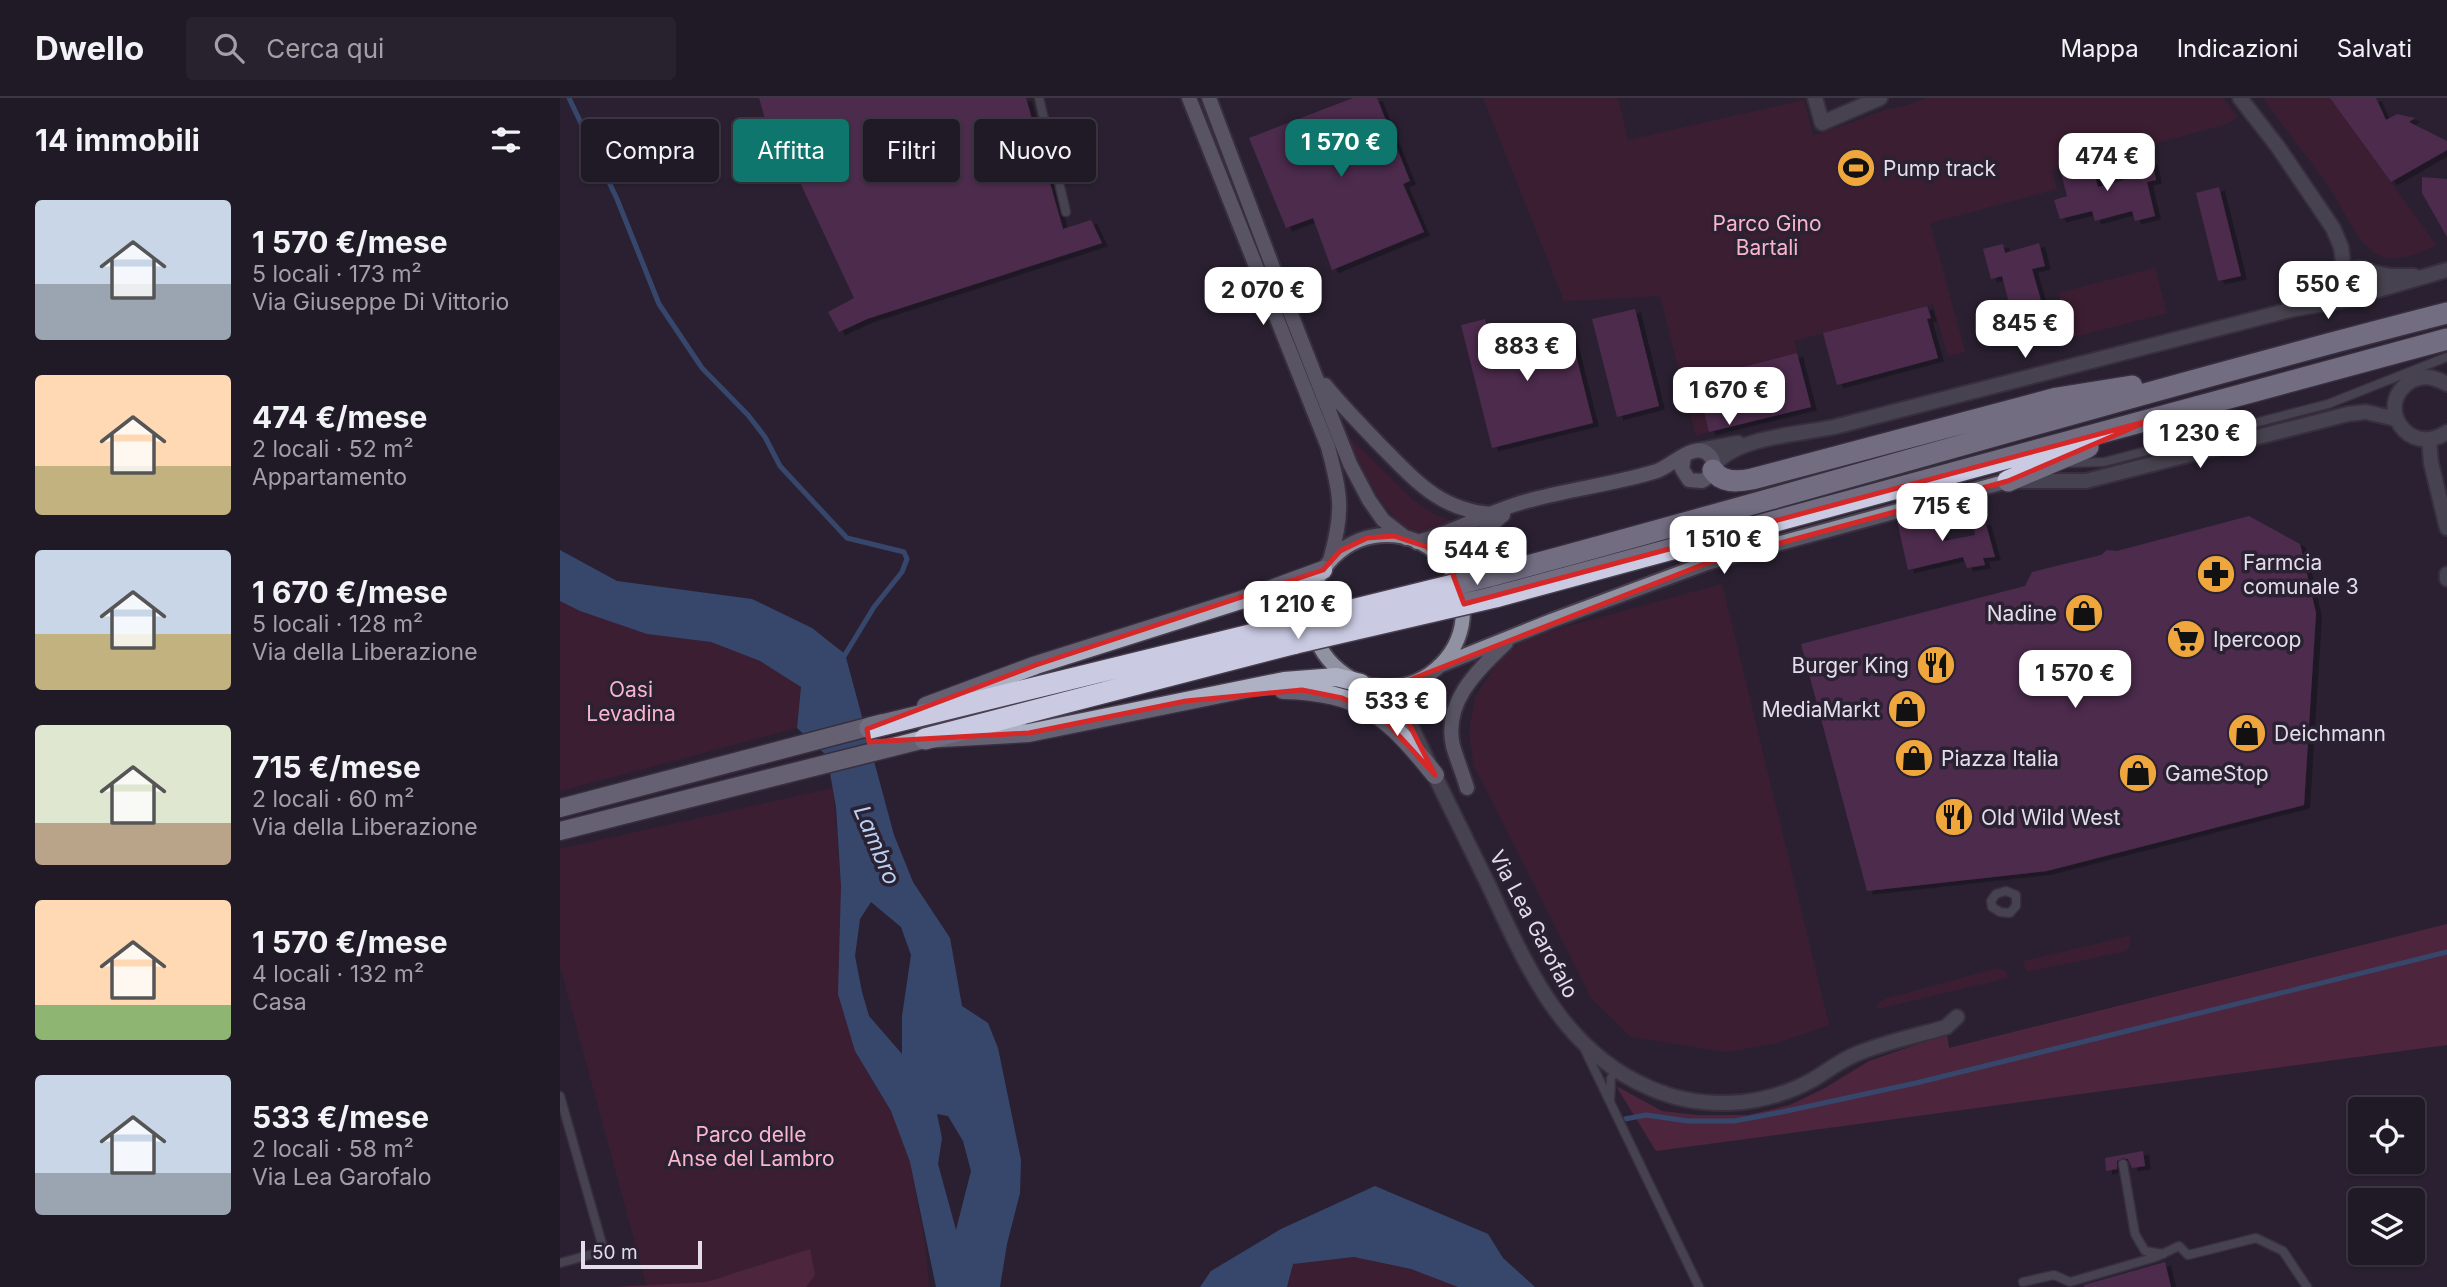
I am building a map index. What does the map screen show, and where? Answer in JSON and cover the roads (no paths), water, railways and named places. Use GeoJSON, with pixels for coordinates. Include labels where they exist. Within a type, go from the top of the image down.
{"type":"FeatureCollection","features":[{"type":"Feature","properties":{"kind":"highway"},"geometry":{"type":"LineString","coordinates":[[925,739],[1490,576],[1725,513],[2217,373],[2447,313]]}},
{"type":"Feature","properties":{"kind":"highway"},"geometry":{"type":"LineString","coordinates":[[870,728],[1294,634],[1495,597],[2447,340]]}},
{"type":"Feature","properties":{"kind":"highway"},"geometry":{"type":"LineString","coordinates":[[1713,469],[1715,474],[1724,479],[1752,479],[2057,398],[2217,373]]}},
{"type":"Feature","properties":{"kind":"highway"},"geometry":{"type":"LineString","coordinates":[[2008,481],[2148,421]]}},
{"type":"Feature","properties":{"kind":"main road"},"geometry":{"type":"LineString","coordinates":[[1189,98],[1328,447],[1340,499],[1341,517],[1326,565],[1311,599],[1312,628],[1319,646],[1330,662],[1344,674],[1369,684]]}},
{"type":"Feature","properties":{"kind":"main road"},"geometry":{"type":"LineString","coordinates":[[1209,98],[1350,464],[1369,500],[1391,529],[1436,554],[1457,582]]}},
{"type":"Feature","properties":{"kind":"main road"},"geometry":{"type":"LineString","coordinates":[[1316,374],[1340,404],[1423,488],[1458,507],[1494,514]]}},
{"type":"Feature","properties":{"kind":"main road"},"geometry":{"type":"LineString","coordinates":[[560,808],[870,728],[1036,665],[1244,599],[1326,565],[1353,543],[1367,538],[1381,535],[1411,540],[1447,534],[1514,506],[1659,470],[1692,451],[1700,450],[1709,455],[1713,469],[1709,477],[1702,481],[1664,475],[1633,477]]}},
{"type":"Feature","properties":{"kind":"main road"},"geometry":{"type":"LineString","coordinates":[[1684,457],[1682,469],[1689,480]]}},
{"type":"Feature","properties":{"kind":"main road"},"geometry":{"type":"LineString","coordinates":[[560,831],[925,739],[1029,733],[1304,678],[1336,677],[1388,687],[1414,682],[1439,666],[1707,562],[2008,481]]}},
{"type":"Feature","properties":{"kind":"main road"},"geometry":{"type":"LineString","coordinates":[[1439,666],[1451,650],[1461,625],[1463,608],[1457,582],[1458,567],[1465,551],[1479,535],[1514,506]]}},
{"type":"Feature","properties":{"kind":"main road"},"geometry":{"type":"LineString","coordinates":[[1467,788],[1453,745],[1451,729],[1454,712],[1459,697],[1474,674],[1515,635]]}},
{"type":"Feature","properties":{"kind":"main road"},"geometry":{"type":"LineString","coordinates":[[1186,701],[1285,690],[1318,692],[1342,698],[1381,716],[1398,730],[1435,775]]}},
{"type":"Feature","properties":{"kind":"street"},"geometry":{"type":"LineString","coordinates":[[1815,98],[1822,123],[1878,98]]}},
{"type":"Feature","properties":{"kind":"street"},"geometry":{"type":"LineString","coordinates":[[2240,98],[2278,146],[2333,228],[2373,278],[2364,295]]}},
{"type":"Feature","properties":{"kind":"street"},"geometry":{"type":"LineString","coordinates":[[2333,228],[2341,247],[2348,294],[2364,295]]}},
{"type":"Feature","properties":{"kind":"street"},"geometry":{"type":"LineString","coordinates":[[2294,309],[2322,298],[2354,268],[2389,276],[2430,275]]}},
{"type":"Feature","properties":{"kind":"street"},"geometry":{"type":"LineString","coordinates":[[1700,450],[1834,427],[2294,309],[2364,295],[2447,270]]}},
{"type":"Feature","properties":{"kind":"street"},"geometry":{"type":"LineString","coordinates":[[2447,384],[2438,379],[2416,378],[2406,384],[2395,400],[2396,419],[2409,435],[2429,440],[2447,432]]}},
{"type":"Feature","properties":{"kind":"street"},"geometry":{"type":"LineString","coordinates":[[2008,481],[2086,481],[2348,414],[2366,412],[2396,419]]}},
{"type":"Feature","properties":{"kind":"street"},"geometry":{"type":"LineString","coordinates":[[1713,469],[1727,455],[1764,439]]}},
{"type":"Feature","properties":{"kind":"street"},"geometry":{"type":"LineString","coordinates":[[2429,440],[2431,463],[2447,528]]}},
{"type":"Feature","properties":{"kind":"street","name":"Via Lea Garofalo"},"geometry":{"type":"LineString","coordinates":[[1369,684],[1390,696],[1401,708],[1523,957],[1552,1006],[1582,1043],[1628,1079],[1672,1098],[1716,1103],[1743,1102],[1787,1091],[1852,1056],[1946,1027],[1957,1017]]}},
{"type":"Feature","properties":{"kind":"lane"},"geometry":{"type":"LineString","coordinates":[[1038,98],[1066,212]]}},
{"type":"Feature","properties":{"kind":"lane"},"geometry":{"type":"LineString","coordinates":[[2052,464],[2104,462],[2318,407],[2447,357]]}},
{"type":"Feature","properties":{"kind":"lane"},"geometry":{"type":"LineString","coordinates":[[1582,1043],[1699,1287]]}},
{"type":"Feature","properties":{"kind":"lane"},"geometry":{"type":"LineString","coordinates":[[1610,1103],[1611,1078],[1616,1070]]}},
{"type":"Feature","properties":{"kind":"lane"},"geometry":{"type":"LineString","coordinates":[[560,1096],[604,1251],[560,1263]]}},
{"type":"Feature","properties":{"kind":"lane"},"geometry":{"type":"LineString","coordinates":[[2123,1164],[2135,1234],[2145,1251],[2163,1254]]}},
{"type":"Feature","properties":{"kind":"lane"},"geometry":{"type":"LineString","coordinates":[[2023,1282],[2054,1275],[2070,1282],[2163,1254],[2179,1246],[2188,1255],[2256,1238],[2283,1251],[2307,1287]]}},
{"type":"Feature","properties":{"kind":"water","name":"Lambro"},"geometry":{"type":"Polygon","coordinates":[[[560,550],[617,581],[752,599],[812,628],[845,654],[894,835],[913,882],[950,938],[962,1006],[988,1023],[998,1048],[1021,1160],[1020,1193],[1007,1244],[1000,1287],[936,1287],[910,1162],[891,1111],[855,1051],[838,994],[841,886],[836,807],[827,756],[797,728],[801,687],[760,661],[711,642],[647,634],[580,611],[560,601],[560,550]],[[871,902],[860,919],[855,956],[862,992],[869,1016],[902,1054],[902,1016],[911,955],[901,927],[871,902]],[[937,1114],[942,1138],[938,1164],[956,1230],[971,1171],[963,1141],[948,1116],[937,1114]]]}},
{"type":"Feature","properties":{"kind":"water"},"geometry":{"type":"Polygon","coordinates":[[[1375,1186],[1488,1234],[1503,1258],[1535,1287],[1458,1287],[1411,1269],[1354,1257],[1293,1264],[1287,1287],[1200,1287],[1211,1271],[1281,1229],[1375,1186]]]}},
{"type":"Feature","properties":{"kind":"waterway"},"geometry":{"type":"LineString","coordinates":[[569,98],[617,199],[659,304],[702,368],[748,415],[765,437],[780,466],[847,538],[904,552],[907,559],[902,572],[874,607],[843,658]]}},
{"type":"Feature","properties":{"kind":"waterway"},"geometry":{"type":"LineString","coordinates":[[1625,1119],[1646,1115],[1688,1121],[1734,1121],[1782,1112],[1916,1083],[2447,952]]}},
{"type":"Feature","properties":{"kind":"place","name":"Pump track"},"geometry":{"type":"Point","coordinates":[1856,168]}},
{"type":"Feature","properties":{"kind":"place","name":"Farmcia comunale 3"},"geometry":{"type":"Point","coordinates":[2216,574]}},
{"type":"Feature","properties":{"kind":"place","name":"Nadine"},"geometry":{"type":"Point","coordinates":[2084,613]}},
{"type":"Feature","properties":{"kind":"place","name":"Ipercoop"},"geometry":{"type":"Point","coordinates":[2186,639]}},
{"type":"Feature","properties":{"kind":"place","name":"Burger King"},"geometry":{"type":"Point","coordinates":[1936,665]}},
{"type":"Feature","properties":{"kind":"place","name":"MediaMarkt"},"geometry":{"type":"Point","coordinates":[1907,709]}},
{"type":"Feature","properties":{"kind":"place","name":"Deichmann"},"geometry":{"type":"Point","coordinates":[2247,733]}},
{"type":"Feature","properties":{"kind":"place","name":"Piazza Italia"},"geometry":{"type":"Point","coordinates":[1914,758]}},
{"type":"Feature","properties":{"kind":"place","name":"GameStop"},"geometry":{"type":"Point","coordinates":[2138,773]}},
{"type":"Feature","properties":{"kind":"place","name":"Old Wild West"},"geometry":{"type":"Point","coordinates":[1954,817]}},
{"type":"Feature","properties":{"kind":"park label","name":"Parco Gino Bartali"},"geometry":{"type":"Point","coordinates":[1767,235]}},
{"type":"Feature","properties":{"kind":"park label","name":"Oasi Levadina"},"geometry":{"type":"Point","coordinates":[631,701]}},
{"type":"Feature","properties":{"kind":"park label","name":"Parco delle Anse del Lambro"},"geometry":{"type":"Point","coordinates":[751,1146]}}]}
